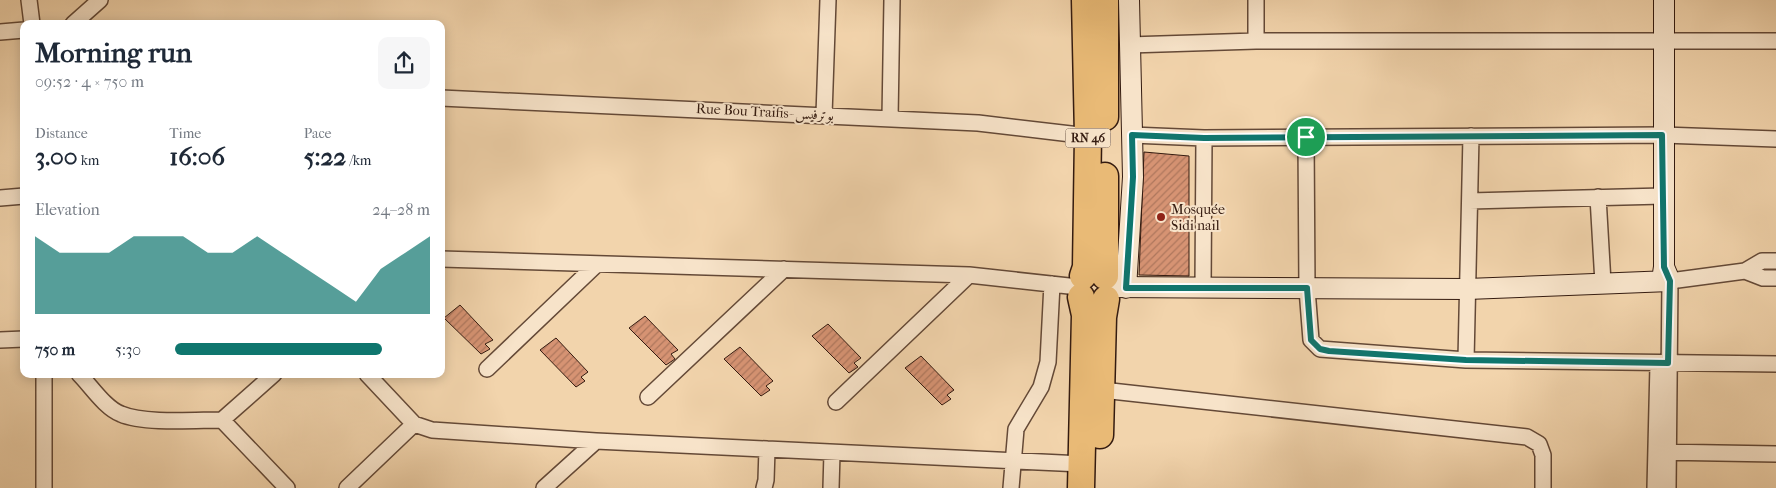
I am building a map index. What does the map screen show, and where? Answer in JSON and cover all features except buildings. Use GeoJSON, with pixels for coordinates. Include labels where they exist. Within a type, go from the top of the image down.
{"type":"FeatureCollection","features":[{"type":"Feature","properties":{"kind":"highway","name":"RN 46"},"geometry":{"type":"LineString","coordinates":[[1085,0],[1088,136],[1086,268],[1099,287]]}},
{"type":"Feature","properties":{"kind":"highway","name":"RN 46"},"geometry":{"type":"LineString","coordinates":[[1098,488],[1102,390],[1103,317],[1099,287],[1105,0]]}},
{"type":"Feature","properties":{"kind":"highway","name":"RN 46"},"geometry":{"type":"LineString","coordinates":[[1082,476],[1085,315],[1099,287]]}},
{"type":"Feature","properties":{"kind":"street"},"geometry":{"type":"LineString","coordinates":[[29,0],[32,20]]}},
{"type":"Feature","properties":{"kind":"street"},"geometry":{"type":"LineString","coordinates":[[78,20],[100,0]]}},
{"type":"Feature","properties":{"kind":"street"},"geometry":{"type":"LineString","coordinates":[[824,115],[828,0]]}},
{"type":"Feature","properties":{"kind":"street"},"geometry":{"type":"LineString","coordinates":[[890,118],[892,0]]}},
{"type":"Feature","properties":{"kind":"street"},"geometry":{"type":"LineString","coordinates":[[1099,287],[1133,177],[1129,0]]}},
{"type":"Feature","properties":{"kind":"street"},"geometry":{"type":"LineString","coordinates":[[1256,0],[1256,41]]}},
{"type":"Feature","properties":{"kind":"street"},"geometry":{"type":"LineString","coordinates":[[1664,0],[1662,135],[1665,276],[1662,452],[1668,488]]}},
{"type":"Feature","properties":{"kind":"street"},"geometry":{"type":"LineString","coordinates":[[0,32],[20,30]]}},
{"type":"Feature","properties":{"kind":"street"},"geometry":{"type":"LineString","coordinates":[[1129,45],[1256,41],[1776,41]]}},
{"type":"Feature","properties":{"kind":"street","name":"Rue Bou Traifis- بوترفيس"},"geometry":{"type":"LineString","coordinates":[[445,98],[978,123],[1088,136]]}},
{"type":"Feature","properties":{"kind":"street"},"geometry":{"type":"LineString","coordinates":[[1132,135],[1204,138],[1662,135],[1776,138]]}},
{"type":"Feature","properties":{"kind":"street"},"geometry":{"type":"LineString","coordinates":[[1466,360],[1471,136]]}},
{"type":"Feature","properties":{"kind":"street"},"geometry":{"type":"LineString","coordinates":[[1306,137],[1307,288],[1311,340],[1320,349],[1466,360],[1776,364]]}},
{"type":"Feature","properties":{"kind":"street"},"geometry":{"type":"LineString","coordinates":[[1203,288],[1204,138]]}},
{"type":"Feature","properties":{"kind":"street"},"geometry":{"type":"LineString","coordinates":[[0,198],[20,196]]}},
{"type":"Feature","properties":{"kind":"street"},"geometry":{"type":"LineString","coordinates":[[1470,201],[1664,196]]}},
{"type":"Feature","properties":{"kind":"street"},"geometry":{"type":"LineString","coordinates":[[1598,197],[1603,283]]}},
{"type":"Feature","properties":{"kind":"street"},"geometry":{"type":"LineString","coordinates":[[445,259],[969,275],[1099,287],[1467,289],[1603,283],[1665,276],[1745,271],[1763,278],[1776,278]]}},
{"type":"Feature","properties":{"kind":"street"},"geometry":{"type":"LineString","coordinates":[[1745,271],[1762,261],[1776,261]]}},
{"type":"Feature","properties":{"kind":"street"},"geometry":{"type":"LineString","coordinates":[[487,368],[597,264]]}},
{"type":"Feature","properties":{"kind":"street"},"geometry":{"type":"LineString","coordinates":[[648,397],[784,269]]}},
{"type":"Feature","properties":{"kind":"street"},"geometry":{"type":"LineString","coordinates":[[836,402],[969,275]]}},
{"type":"Feature","properties":{"kind":"street"},"geometry":{"type":"LineString","coordinates":[[1011,488],[1012,459],[1018,423],[1041,387],[1048,362],[1051,340],[1052,284]]}},
{"type":"Feature","properties":{"kind":"street"},"geometry":{"type":"LineString","coordinates":[[0,340],[20,339]]}},
{"type":"Feature","properties":{"kind":"street"},"geometry":{"type":"LineString","coordinates":[[44,378],[44,488]]}},
{"type":"Feature","properties":{"kind":"street"},"geometry":{"type":"LineString","coordinates":[[83,378],[112,409],[121,415],[142,419],[222,420],[269,378]]}},
{"type":"Feature","properties":{"kind":"street"},"geometry":{"type":"LineString","coordinates":[[371,378],[414,424],[432,430],[596,441],[832,453],[1012,459],[1082,476]]}},
{"type":"Feature","properties":{"kind":"street"},"geometry":{"type":"LineString","coordinates":[[1102,390],[1527,437],[1539,444],[1543,455],[1543,488]]}},
{"type":"Feature","properties":{"kind":"street"},"geometry":{"type":"LineString","coordinates":[[222,420],[287,488]]}},
{"type":"Feature","properties":{"kind":"street"},"geometry":{"type":"LineString","coordinates":[[347,488],[414,424]]}},
{"type":"Feature","properties":{"kind":"street"},"geometry":{"type":"LineString","coordinates":[[544,488],[596,441]]}},
{"type":"Feature","properties":{"kind":"street"},"geometry":{"type":"LineString","coordinates":[[764,488],[767,449]]}},
{"type":"Feature","properties":{"kind":"street"},"geometry":{"type":"LineString","coordinates":[[1662,452],[1776,454]]}},
{"type":"Feature","properties":{"kind":"street"},"geometry":{"type":"LineString","coordinates":[[1655,488],[1662,452]]}},
{"type":"Feature","properties":{"kind":"street"},"geometry":{"type":"LineString","coordinates":[[831,488],[832,453]]}},
{"type":"Feature","properties":{"kind":"place","name":"Mosquée Sidi nail"},"geometry":{"type":"Point","coordinates":[1161,217]}},
{"type":"Feature","properties":{"kind":"route"},"geometry":{"type":"LineString","coordinates":[[1132,135],[1204,138],[1306,137],[1662,135],[1664,267],[1670,281],[1668,363],[1466,360],[1329,351],[1314,346],[1311,340],[1307,288],[1126,288],[1133,177],[1132,135]]}}]}
